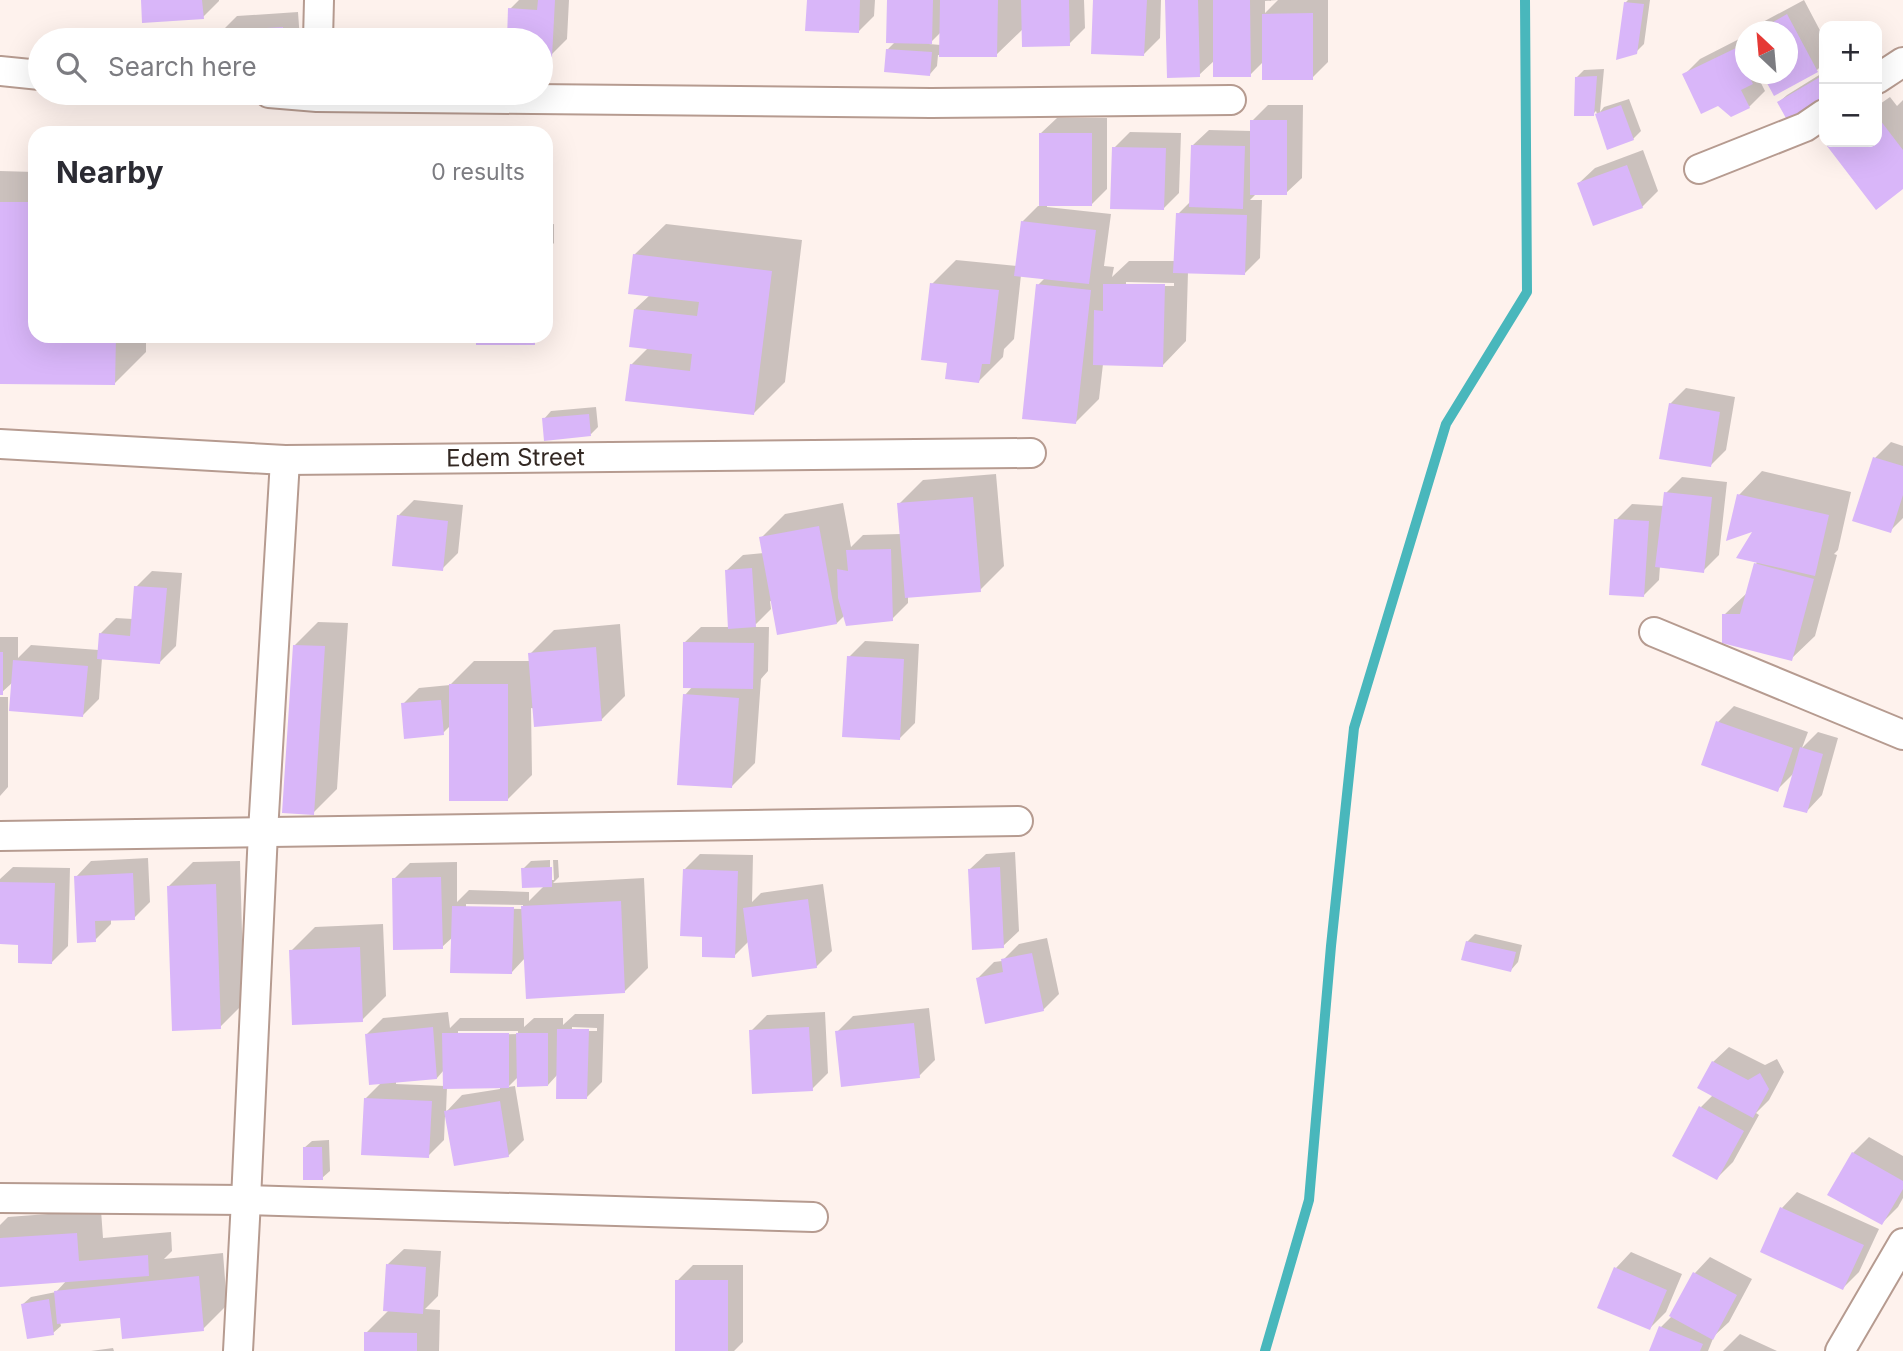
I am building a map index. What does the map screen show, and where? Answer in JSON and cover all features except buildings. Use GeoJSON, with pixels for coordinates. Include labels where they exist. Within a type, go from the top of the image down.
{"type":"FeatureCollection","features":[{"type":"Feature","properties":{"kind":"street"},"geometry":{"type":"LineString","coordinates":[[318,28],[319,0]]}},
{"type":"Feature","properties":{"kind":"street"},"geometry":{"type":"LineString","coordinates":[[1882,76],[1903,62]]}},
{"type":"Feature","properties":{"kind":"street"},"geometry":{"type":"LineString","coordinates":[[0,71],[28,74]]}},
{"type":"Feature","properties":{"kind":"street"},"geometry":{"type":"LineString","coordinates":[[553,98],[931,103],[1231,100]]}},
{"type":"Feature","properties":{"kind":"street"},"geometry":{"type":"LineString","coordinates":[[1699,169],[1805,127],[1819,117]]}},
{"type":"Feature","properties":{"kind":"street","name":"Edem Street"},"geometry":{"type":"LineString","coordinates":[[0,444],[285,460],[1031,453]]}},
{"type":"Feature","properties":{"kind":"street"},"geometry":{"type":"LineString","coordinates":[[237,1351],[285,460]]}},
{"type":"Feature","properties":{"kind":"street"},"geometry":{"type":"LineString","coordinates":[[1654,632],[1903,735]]}},
{"type":"Feature","properties":{"kind":"street"},"geometry":{"type":"LineString","coordinates":[[0,836],[1018,821]]}},
{"type":"Feature","properties":{"kind":"street"},"geometry":{"type":"LineString","coordinates":[[0,1198],[246,1200],[813,1217]]}},
{"type":"Feature","properties":{"kind":"street"},"geometry":{"type":"LineString","coordinates":[[1840,1351],[1903,1243]]}},
{"type":"Feature","properties":{"kind":"waterway"},"geometry":{"type":"LineString","coordinates":[[1265,1351],[1309,1200],[1331,946],[1354,728],[1446,424],[1527,292],[1525,0]]}}]}
